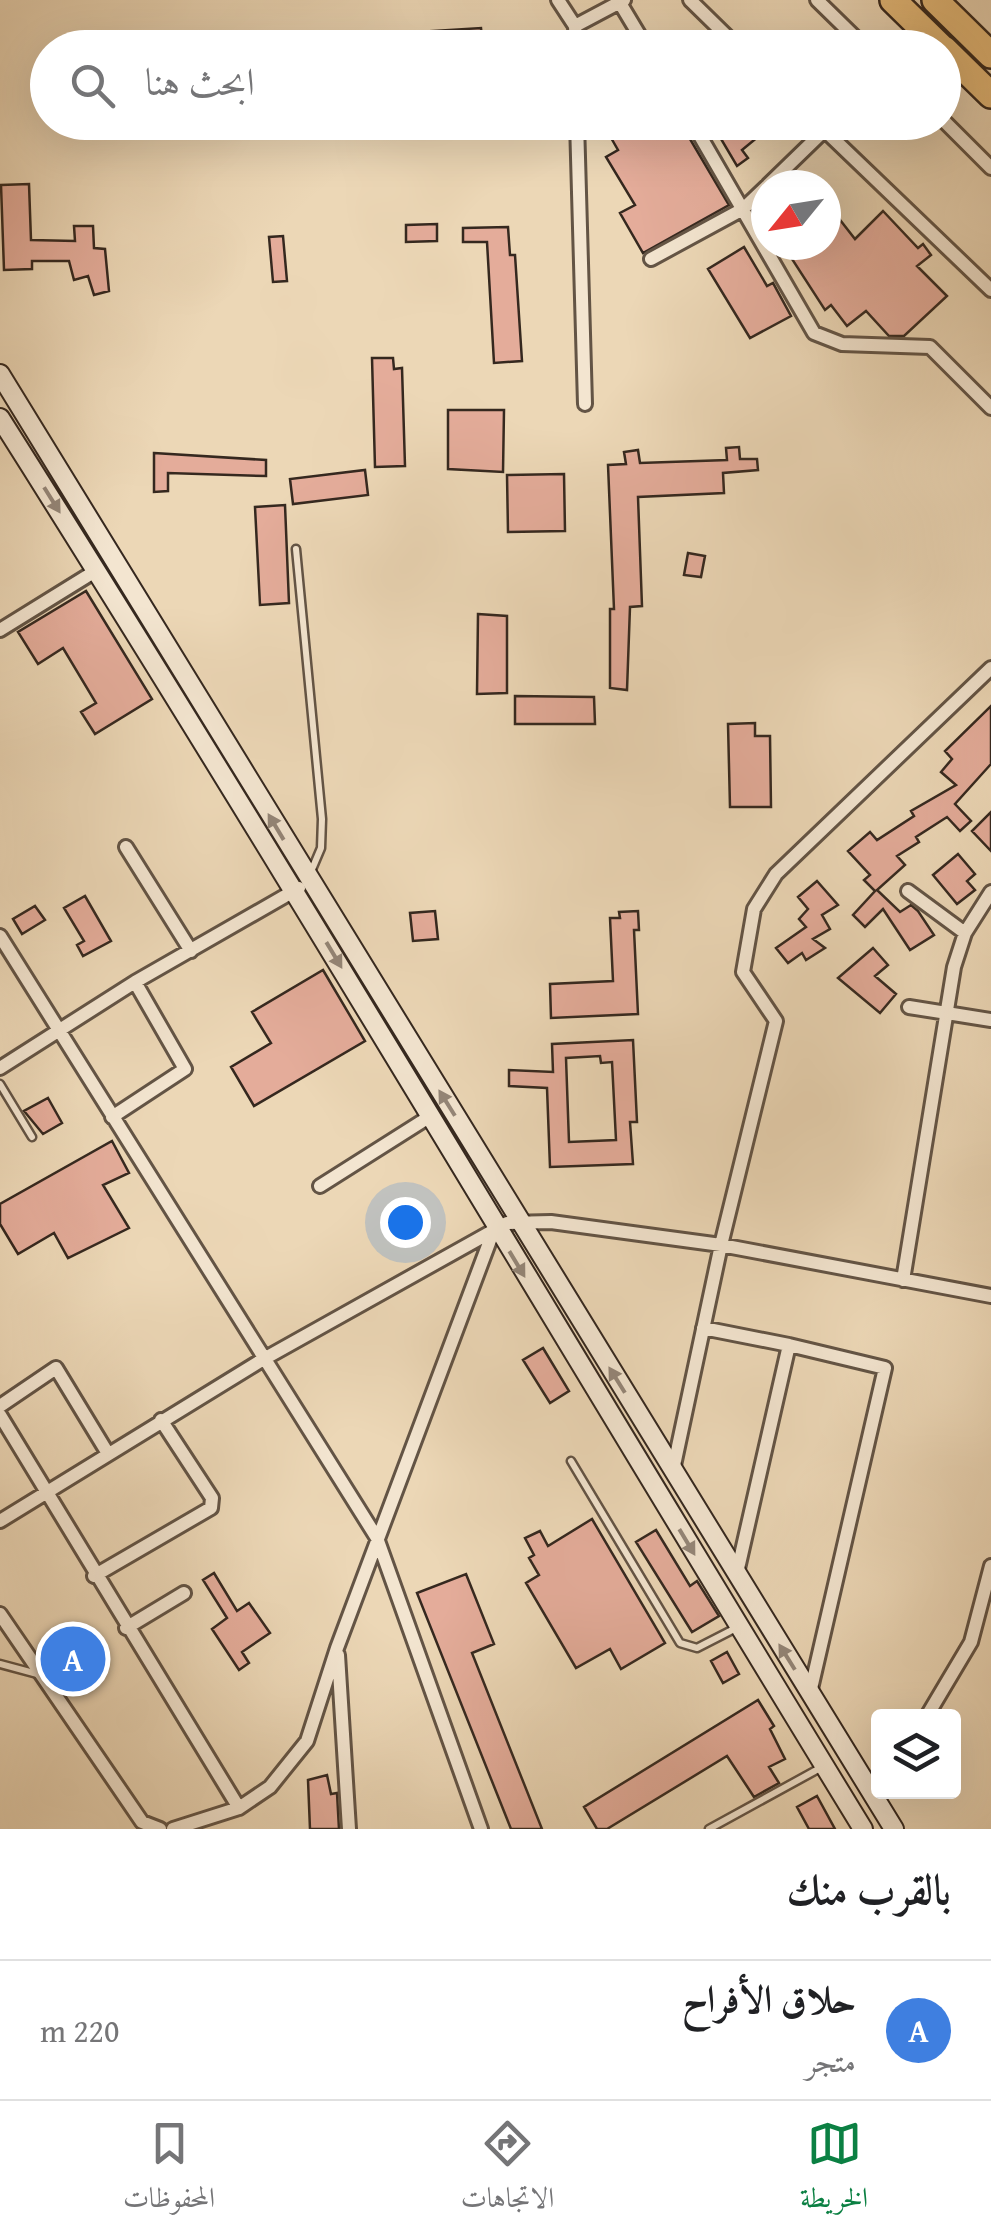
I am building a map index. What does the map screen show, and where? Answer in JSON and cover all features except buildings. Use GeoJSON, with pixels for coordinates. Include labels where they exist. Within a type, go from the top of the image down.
{"type":"FeatureCollection","features":[{"type":"Feature","properties":{"kind":"highway"},"geometry":{"type":"LineString","coordinates":[[893,0],[924,30]]}},
{"type":"Feature","properties":{"kind":"highway"},"geometry":{"type":"LineString","coordinates":[[935,0],[991,55]]}},
{"type":"Feature","properties":{"kind":"highway"},"geometry":{"type":"LineString","coordinates":[[961,66],[991,96]]}},
{"type":"Feature","properties":{"kind":"street"},"geometry":{"type":"LineString","coordinates":[[558,0],[575,30]]}},
{"type":"Feature","properties":{"kind":"street"},"geometry":{"type":"LineString","coordinates":[[690,0],[721,30]]}},
{"type":"Feature","properties":{"kind":"street"},"geometry":{"type":"LineString","coordinates":[[816,0],[847,30]]}},
{"type":"Feature","properties":{"kind":"street"},"geometry":{"type":"LineString","coordinates":[[575,26],[622,2],[637,30]]}},
{"type":"Feature","properties":{"kind":"street"},"geometry":{"type":"LineString","coordinates":[[961,138],[991,168]]}},
{"type":"Feature","properties":{"kind":"street"},"geometry":{"type":"LineString","coordinates":[[577,140],[585,404]]}},
{"type":"Feature","properties":{"kind":"street"},"geometry":{"type":"LineString","coordinates":[[703,140],[814,333],[842,344],[930,347],[991,408]]}},
{"type":"Feature","properties":{"kind":"street"},"geometry":{"type":"LineString","coordinates":[[782,170],[811,140]]}},
{"type":"Feature","properties":{"kind":"street"},"geometry":{"type":"LineString","coordinates":[[840,140],[991,290]]}},
{"type":"Feature","properties":{"kind":"street"},"geometry":{"type":"LineString","coordinates":[[651,259],[751,201]]}},
{"type":"Feature","properties":{"kind":"street"},"geometry":{"type":"LineString","coordinates":[[0,374],[302,885],[494,1227],[864,1829]]}},
{"type":"Feature","properties":{"kind":"street"},"geometry":{"type":"LineString","coordinates":[[0,418],[520,1221],[810,1693],[871,1784]]}},
{"type":"Feature","properties":{"kind":"street"},"geometry":{"type":"LineString","coordinates":[[1,626],[96,570]]}},
{"type":"Feature","properties":{"kind":"street"},"geometry":{"type":"LineString","coordinates":[[673,1470],[721,1246],[776,1021],[743,972],[754,909],[776,874],[991,668]]}},
{"type":"Feature","properties":{"kind":"street"},"geometry":{"type":"LineString","coordinates":[[126,848],[191,951]]}},
{"type":"Feature","properties":{"kind":"street"},"geometry":{"type":"LineString","coordinates":[[0,1068],[134,982],[302,885]]}},
{"type":"Feature","properties":{"kind":"street"},"geometry":{"type":"LineString","coordinates":[[908,892],[965,933]]}},
{"type":"Feature","properties":{"kind":"street"},"geometry":{"type":"LineString","coordinates":[[903,1280],[947,1011],[965,933],[991,892]]}},
{"type":"Feature","properties":{"kind":"street"},"geometry":{"type":"LineString","coordinates":[[0,936],[262,1360],[378,1538],[480,1826],[464,1829]]}},
{"type":"Feature","properties":{"kind":"street"},"geometry":{"type":"LineString","coordinates":[[112,1117],[185,1069],[134,982]]}},
{"type":"Feature","properties":{"kind":"street"},"geometry":{"type":"LineString","coordinates":[[909,1006],[991,1020]]}},
{"type":"Feature","properties":{"kind":"street"},"geometry":{"type":"LineString","coordinates":[[320,1186],[430,1117]]}},
{"type":"Feature","properties":{"kind":"street"},"geometry":{"type":"LineString","coordinates":[[0,1520],[262,1360],[494,1227],[520,1221],[721,1246],[991,1296]]}},
{"type":"Feature","properties":{"kind":"street"},"geometry":{"type":"LineString","coordinates":[[173,1829],[239,1808],[270,1787],[307,1742],[494,1227]]}},
{"type":"Feature","properties":{"kind":"street"},"geometry":{"type":"LineString","coordinates":[[704,1328],[886,1368],[810,1693]]}},
{"type":"Feature","properties":{"kind":"street"},"geometry":{"type":"LineString","coordinates":[[736,1573],[789,1345]]}},
{"type":"Feature","properties":{"kind":"street"},"geometry":{"type":"LineString","coordinates":[[0,1406],[56,1368],[107,1452]]}},
{"type":"Feature","properties":{"kind":"street"},"geometry":{"type":"LineString","coordinates":[[0,1415],[94,1576],[239,1808]]}},
{"type":"Feature","properties":{"kind":"street"},"geometry":{"type":"LineString","coordinates":[[94,1576],[211,1508],[212,1498],[161,1420]]}},
{"type":"Feature","properties":{"kind":"street"},"geometry":{"type":"LineString","coordinates":[[931,1709],[971,1642],[991,1566]]}},
{"type":"Feature","properties":{"kind":"street"},"geometry":{"type":"LineString","coordinates":[[126,1628],[184,1593]]}},
{"type":"Feature","properties":{"kind":"street"},"geometry":{"type":"LineString","coordinates":[[739,1626],[760,1612]]}},
{"type":"Feature","properties":{"kind":"street"},"geometry":{"type":"LineString","coordinates":[[0,1614],[142,1822],[160,1829]]}},
{"type":"Feature","properties":{"kind":"street"},"geometry":{"type":"LineString","coordinates":[[338,1648],[349,1829]]}},
{"type":"Feature","properties":{"kind":"street"},"geometry":{"type":"LineString","coordinates":[[879,1799],[894,1829]]}},
{"type":"Feature","properties":{"kind":"lane"},"geometry":{"type":"LineString","coordinates":[[296,549],[322,819],[321,848],[302,885]]}},
{"type":"Feature","properties":{"kind":"lane"},"geometry":{"type":"LineString","coordinates":[[0,1084],[32,1137]]}},
{"type":"Feature","properties":{"kind":"lane"},"geometry":{"type":"LineString","coordinates":[[571,1460],[680,1643],[697,1648],[739,1626]]}},
{"type":"Feature","properties":{"kind":"lane"},"geometry":{"type":"LineString","coordinates":[[0,1664],[46,1677]]}},
{"type":"Feature","properties":{"kind":"lane"},"geometry":{"type":"LineString","coordinates":[[709,1829],[824,1765]]}},
{"type":"Feature","properties":{"kind":"place","name":"حلاق الأفراح"},"geometry":{"type":"Point","coordinates":[73,1659]}}]}
